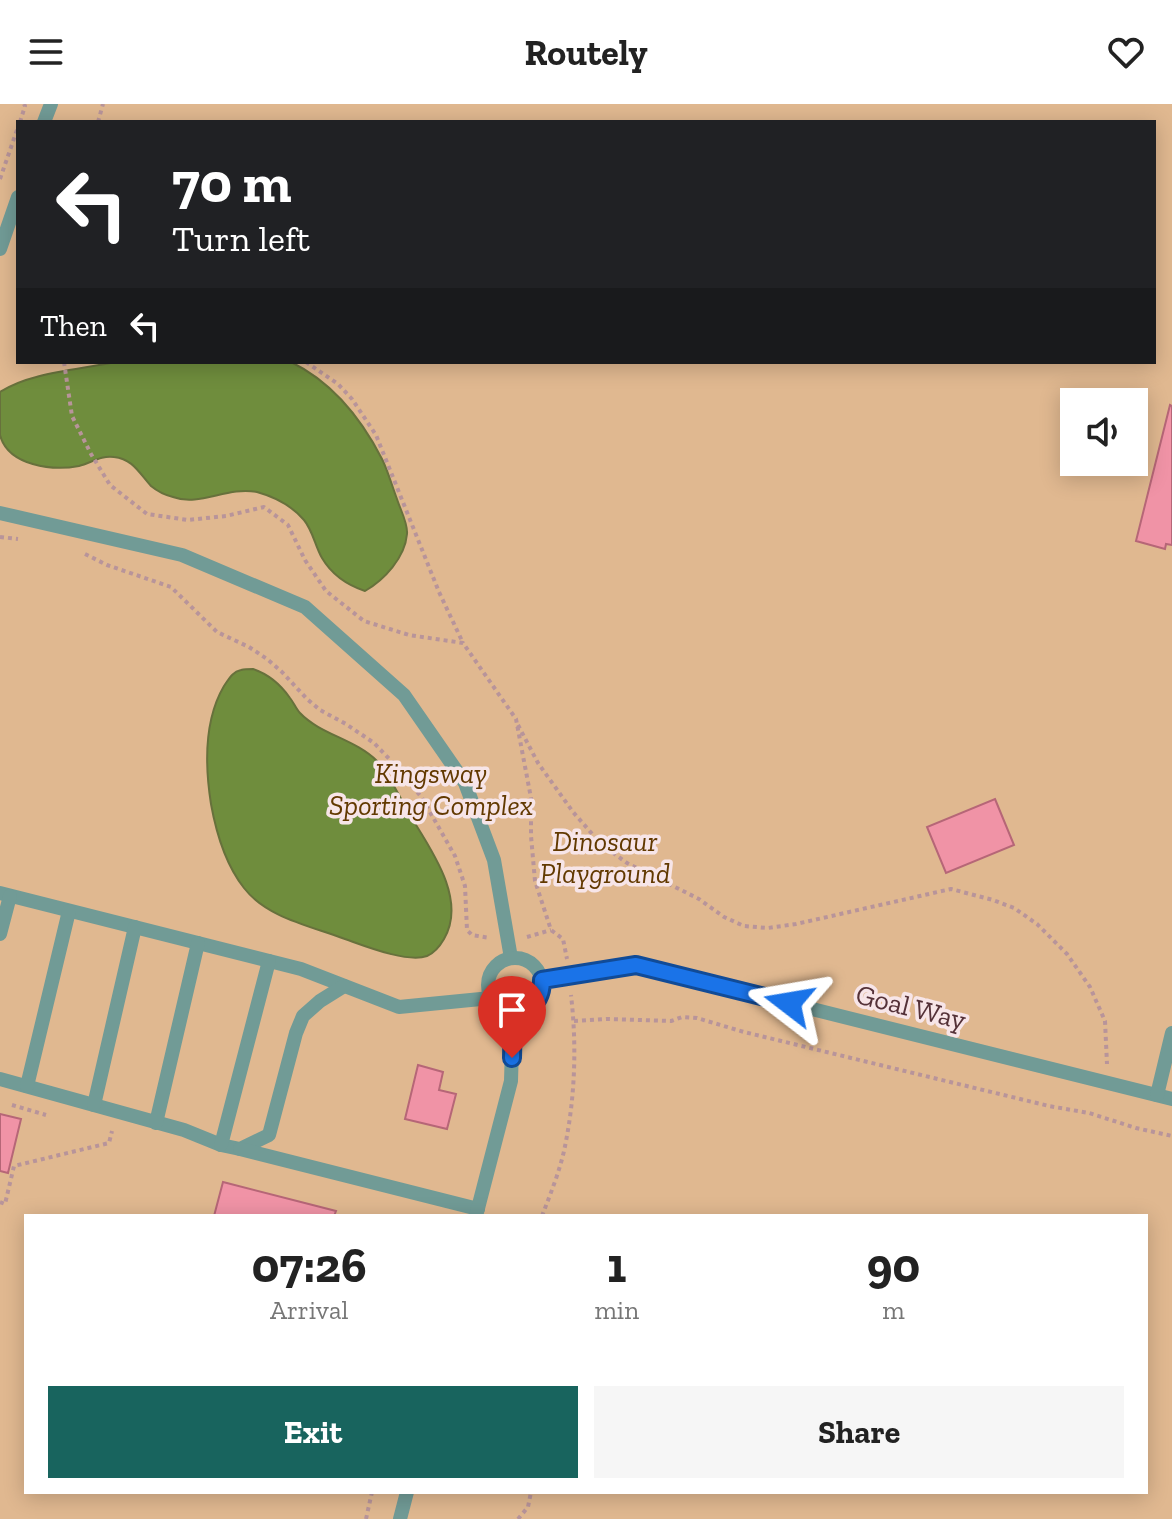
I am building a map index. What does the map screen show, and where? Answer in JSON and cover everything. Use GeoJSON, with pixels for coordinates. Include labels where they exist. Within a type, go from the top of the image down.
{"type":"FeatureCollection","features":[{"type":"Feature","properties":{"kind":"lane"},"geometry":{"type":"LineString","coordinates":[[0,249],[16,203]]}},
{"type":"Feature","properties":{"kind":"lane"},"geometry":{"type":"LineString","coordinates":[[0,513],[182,555],[305,607],[404,695],[465,783],[494,860],[511,958]]}},
{"type":"Feature","properties":{"kind":"lane"},"geometry":{"type":"LineString","coordinates":[[0,934],[5,895],[301,969],[399,1007],[491,998]]}},
{"type":"Feature","properties":{"kind":"lane"},"geometry":{"type":"LineString","coordinates":[[27,1086],[69,911]]}},
{"type":"Feature","properties":{"kind":"lane"},"geometry":{"type":"LineString","coordinates":[[94,1105],[135,927]]}},
{"type":"Feature","properties":{"kind":"lane"},"geometry":{"type":"LineString","coordinates":[[156,1123],[198,943]]}},
{"type":"Feature","properties":{"kind":"lane"},"geometry":{"type":"LineString","coordinates":[[511,958],[531,964],[542,980],[542,990],[532,1007],[513,1013],[496,1006],[491,998],[488,980],[496,966],[511,958]]}},
{"type":"Feature","properties":{"kind":"lane"},"geometry":{"type":"LineString","coordinates":[[221,1145],[269,961]]}},
{"type":"Feature","properties":{"kind":"lane","name":"Goal Way"},"geometry":{"type":"LineString","coordinates":[[542,980],[636,965],[1172,1099]]}},
{"type":"Feature","properties":{"kind":"lane"},"geometry":{"type":"LineString","coordinates":[[240,1149],[269,1135],[303,1016],[344,986]]}},
{"type":"Feature","properties":{"kind":"lane"},"geometry":{"type":"LineString","coordinates":[[0,1079],[184,1130],[221,1145],[477,1213],[511,1081],[513,1013]]}},
{"type":"Feature","properties":{"kind":"lane"},"geometry":{"type":"LineString","coordinates":[[1157,1095],[1172,1033]]}},
{"type":"Feature","properties":{"kind":"lane"},"geometry":{"type":"LineString","coordinates":[[400,1519],[406,1494]]}},
{"type":"Feature","properties":{"kind":"path"},"geometry":{"type":"LineString","coordinates":[[0,179],[16,133]]}},
{"type":"Feature","properties":{"kind":"path"},"geometry":{"type":"LineString","coordinates":[[309,364],[338,384],[376,435],[445,607],[463,643]]}},
{"type":"Feature","properties":{"kind":"path"},"geometry":{"type":"LineString","coordinates":[[0,537],[27,540]]}},
{"type":"Feature","properties":{"kind":"path"},"geometry":{"type":"LineString","coordinates":[[79,551],[107,565],[171,587],[217,632],[267,659],[320,710],[374,743],[422,798],[455,856],[465,886],[467,930],[472,935],[508,940],[551,930]]}},
{"type":"Feature","properties":{"kind":"path"},"geometry":{"type":"LineString","coordinates":[[516,719],[538,763],[573,812],[601,844],[627,863],[699,899],[724,917],[744,926],[768,928],[796,924],[951,889],[1014,908],[1037,924],[1067,954],[1090,987],[1105,1021],[1107,1068]]}},
{"type":"Feature","properties":{"kind":"path"},"geometry":{"type":"LineString","coordinates":[[543,1214],[564,1154],[571,1116],[576,1049],[569,977]]}},
{"type":"Feature","properties":{"kind":"path"},"geometry":{"type":"LineString","coordinates":[[574,1021],[697,1018],[1172,1136]]}},
{"type":"Feature","properties":{"kind":"path"},"geometry":{"type":"LineString","coordinates":[[0,1202],[5,1204],[14,1166],[109,1143],[112,1131]]}},
{"type":"Feature","properties":{"kind":"path"},"geometry":{"type":"LineString","coordinates":[[366,1519],[372,1494]]}},
{"type":"Feature","properties":{"kind":"path"},"geometry":{"type":"LineString","coordinates":[[518,1519],[528,1507],[531,1494]]}},
{"type":"Feature","properties":{"kind":"green space","name":"Kingsway Sporting Complex"},"geometry":{"type":"Polygon","coordinates":[[[0,104],[1172,104],[1172,1519],[0,1519],[0,104]]]}},
{"type":"Feature","properties":{"kind":"shaded area"},"geometry":{"type":"Polygon","coordinates":[[[104,364],[295,364],[320,380],[344,403],[374,444],[405,521],[407,530],[402,551],[392,567],[365,591],[346,582],[326,564],[310,529],[299,515],[289,506],[264,494],[246,491],[183,499],[156,490],[135,467],[121,458],[105,457],[79,466],[57,468],[22,460],[12,454],[0,435],[0,392],[41,376],[104,364]]]}},
{"type":"Feature","properties":{"kind":"shaded area"},"geometry":{"type":"Polygon","coordinates":[[[253,669],[278,684],[308,720],[359,747],[377,761],[391,780],[437,860],[449,892],[452,908],[450,924],[442,942],[430,955],[419,958],[386,953],[290,920],[265,907],[238,879],[223,848],[213,815],[208,744],[213,713],[224,686],[235,672],[253,669]]]}},
{"type":"Feature","properties":{"kind":"building"},"geometry":{"type":"Polygon","coordinates":[[[1170,405],[1172,545],[1166,544],[1165,549],[1136,541],[1170,405]]]}},
{"type":"Feature","properties":{"kind":"building"},"geometry":{"type":"Polygon","coordinates":[[[995,799],[1014,845],[946,873],[927,827],[995,799]]]}},
{"type":"Feature","properties":{"kind":"building"},"geometry":{"type":"Polygon","coordinates":[[[418,1065],[443,1072],[439,1090],[456,1094],[447,1129],[405,1119],[418,1065]]]}},
{"type":"Feature","properties":{"kind":"building"},"geometry":{"type":"Polygon","coordinates":[[[0,1114],[21,1119],[8,1173],[0,1171],[0,1114]]]}},
{"type":"Feature","properties":{"kind":"building"},"geometry":{"type":"Polygon","coordinates":[[[223,1182],[336,1211],[335,1214],[215,1214],[223,1182]]]}},
{"type":"Feature","properties":{"kind":"route"},"geometry":{"type":"LineString","coordinates":[[512,1058],[513,1013],[532,1007],[542,990],[542,980],[636,965],[789,1003]]}},
{"type":"Feature","properties":{"kind":"park label","name":"Dinosaur Playground"},"geometry":{"type":"Point","coordinates":[605,857]}}]}
